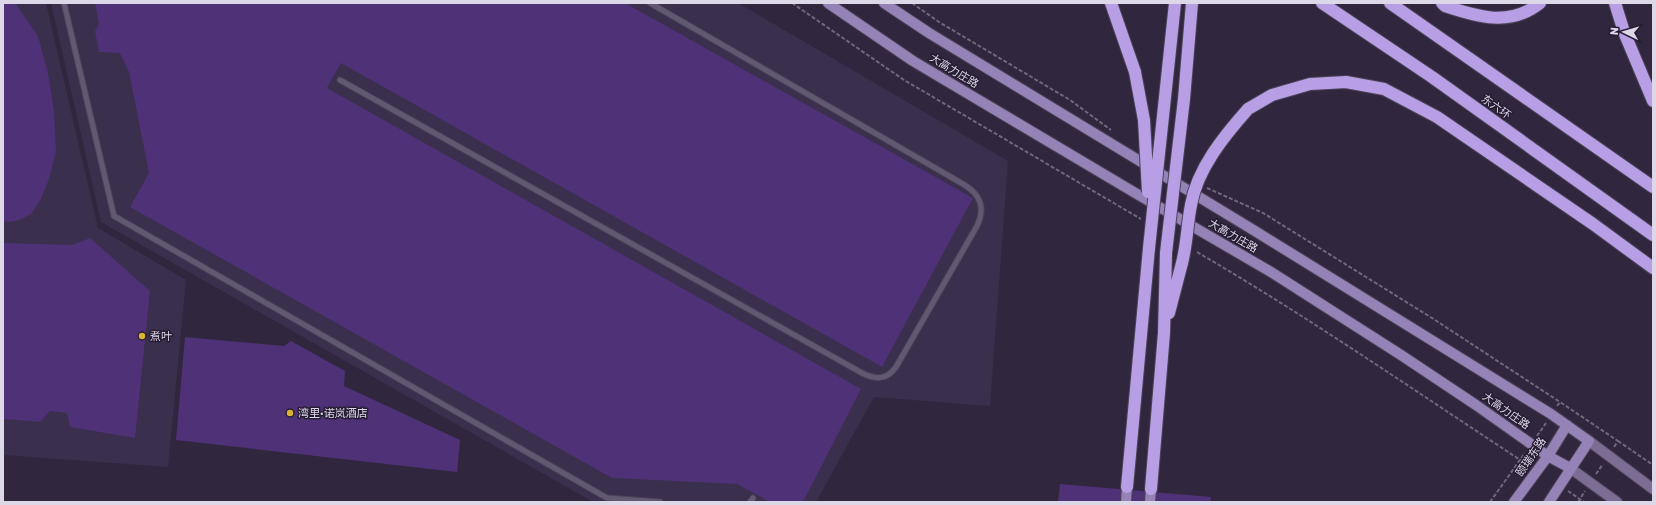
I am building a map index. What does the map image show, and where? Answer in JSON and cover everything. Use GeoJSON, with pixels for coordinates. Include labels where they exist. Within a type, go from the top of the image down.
{"type":"FeatureCollection","features":[{"type":"Feature","properties":{"kind":"highway"},"geometry":{"type":"LineString","coordinates":[[1111,3],[1135,72],[1144,120],[1147,150],[1149,248]]}},
{"type":"Feature","properties":{"kind":"highway"},"geometry":{"type":"LineString","coordinates":[[1127,487],[1149,248],[1175,3]]}},
{"type":"Feature","properties":{"kind":"highway"},"geometry":{"type":"LineString","coordinates":[[1151,489],[1164,333],[1166,254],[1184,99],[1192,3]]}},
{"type":"Feature","properties":{"kind":"highway","name":"东六环"},"geometry":{"type":"LineString","coordinates":[[1322,3],[1432,77],[1653,235]]}},
{"type":"Feature","properties":{"kind":"highway"},"geometry":{"type":"LineString","coordinates":[[1390,3],[1653,187]]}},
{"type":"Feature","properties":{"kind":"highway"},"geometry":{"type":"LineString","coordinates":[[1442,3],[1446,6],[1476,16],[1509,18],[1530,11],[1540,3]]}},
{"type":"Feature","properties":{"kind":"highway"},"geometry":{"type":"LineString","coordinates":[[1615,3],[1627,39],[1653,101]]}},
{"type":"Feature","properties":{"kind":"highway"},"geometry":{"type":"LineString","coordinates":[[1164,333],[1186,251],[1191,204],[1200,175],[1227,132],[1248,109],[1272,95],[1310,84],[1346,82],[1384,89],[1443,121],[1593,224],[1653,268]]}},
{"type":"Feature","properties":{"kind":"main road","name":"大高力庄路"},"geometry":{"type":"LineString","coordinates":[[828,3],[913,61],[1271,272],[1476,404],[1548,456],[1570,468],[1617,502]]}},
{"type":"Feature","properties":{"kind":"main road","name":"大高力庄路"},"geometry":{"type":"LineString","coordinates":[[884,3],[929,33],[1255,231],[1567,425],[1653,489]]}},
{"type":"Feature","properties":{"kind":"main road","name":"颐瑞东路"},"geometry":{"type":"LineString","coordinates":[[1514,502],[1548,456],[1567,425]]}},
{"type":"Feature","properties":{"kind":"main road"},"geometry":{"type":"LineString","coordinates":[[1549,502],[1589,441]]}},
{"type":"Feature","properties":{"kind":"main road"},"geometry":{"type":"LineString","coordinates":[[1126,502],[1127,487]]}},
{"type":"Feature","properties":{"kind":"main road"},"geometry":{"type":"LineString","coordinates":[[1150,502],[1151,489]]}},
{"type":"Feature","properties":{"kind":"lane"},"geometry":{"type":"LineString","coordinates":[[64,3],[114,216],[607,498],[660,502]]}},
{"type":"Feature","properties":{"kind":"lane"},"geometry":{"type":"LineString","coordinates":[[340,80],[862,373],[870,377],[880,378],[888,375],[896,367],[978,226],[982,209],[978,196],[963,184],[650,3]]}},
{"type":"Feature","properties":{"kind":"path"},"geometry":{"type":"LineString","coordinates":[[912,3],[939,22],[1070,100],[1114,132]]}},
{"type":"Feature","properties":{"kind":"path"},"geometry":{"type":"LineString","coordinates":[[1202,184],[1264,213],[1432,318],[1560,402]]}},
{"type":"Feature","properties":{"kind":"path"},"geometry":{"type":"LineString","coordinates":[[1618,441],[1653,465]]}},
{"type":"Feature","properties":{"kind":"shaded area"},"geometry":{"type":"Polygon","coordinates":[[[3,3],[46,3],[98,228],[186,280],[168,467],[3,455],[3,3]]]}},
{"type":"Feature","properties":{"kind":"shaded area"},"geometry":{"type":"Polygon","coordinates":[[[51,3],[738,3],[1008,161],[990,406],[874,397],[816,502],[593,502],[101,222],[51,3]]]}},
{"type":"Feature","properties":{"kind":"building"},"geometry":{"type":"Polygon","coordinates":[[[3,3],[15,3],[38,36],[48,73],[54,111],[56,152],[49,179],[41,199],[32,213],[22,219],[11,222],[3,221],[3,3]]]}},
{"type":"Feature","properties":{"kind":"building"},"geometry":{"type":"Polygon","coordinates":[[[95,3],[625,3],[973,198],[882,367],[341,63],[327,88],[861,389],[803,502],[770,502],[737,484],[612,478],[130,207],[149,173],[129,72],[120,53],[99,52],[95,31],[99,24],[95,3]]]}},
{"type":"Feature","properties":{"kind":"building"},"geometry":{"type":"Polygon","coordinates":[[[90,238],[150,291],[135,438],[70,427],[67,413],[50,411],[40,422],[3,419],[3,243],[72,245],[90,238]]]}},
{"type":"Feature","properties":{"kind":"building","name":"湾里·诺岚酒店"},"geometry":{"type":"Polygon","coordinates":[[[185,337],[284,346],[291,341],[345,371],[344,386],[460,440],[457,472],[176,440],[185,337]]]}},
{"type":"Feature","properties":{"kind":"building"},"geometry":{"type":"Polygon","coordinates":[[[1060,484],[1211,497],[1210,502],[1058,502],[1060,484]]]}},
{"type":"Feature","properties":{"kind":"place","name":"煮叶"},"geometry":{"type":"Point","coordinates":[142,336]}},
{"type":"Feature","properties":{"kind":"place","name":"湾里·诺岚酒店"},"geometry":{"type":"Point","coordinates":[290,413]}}]}
